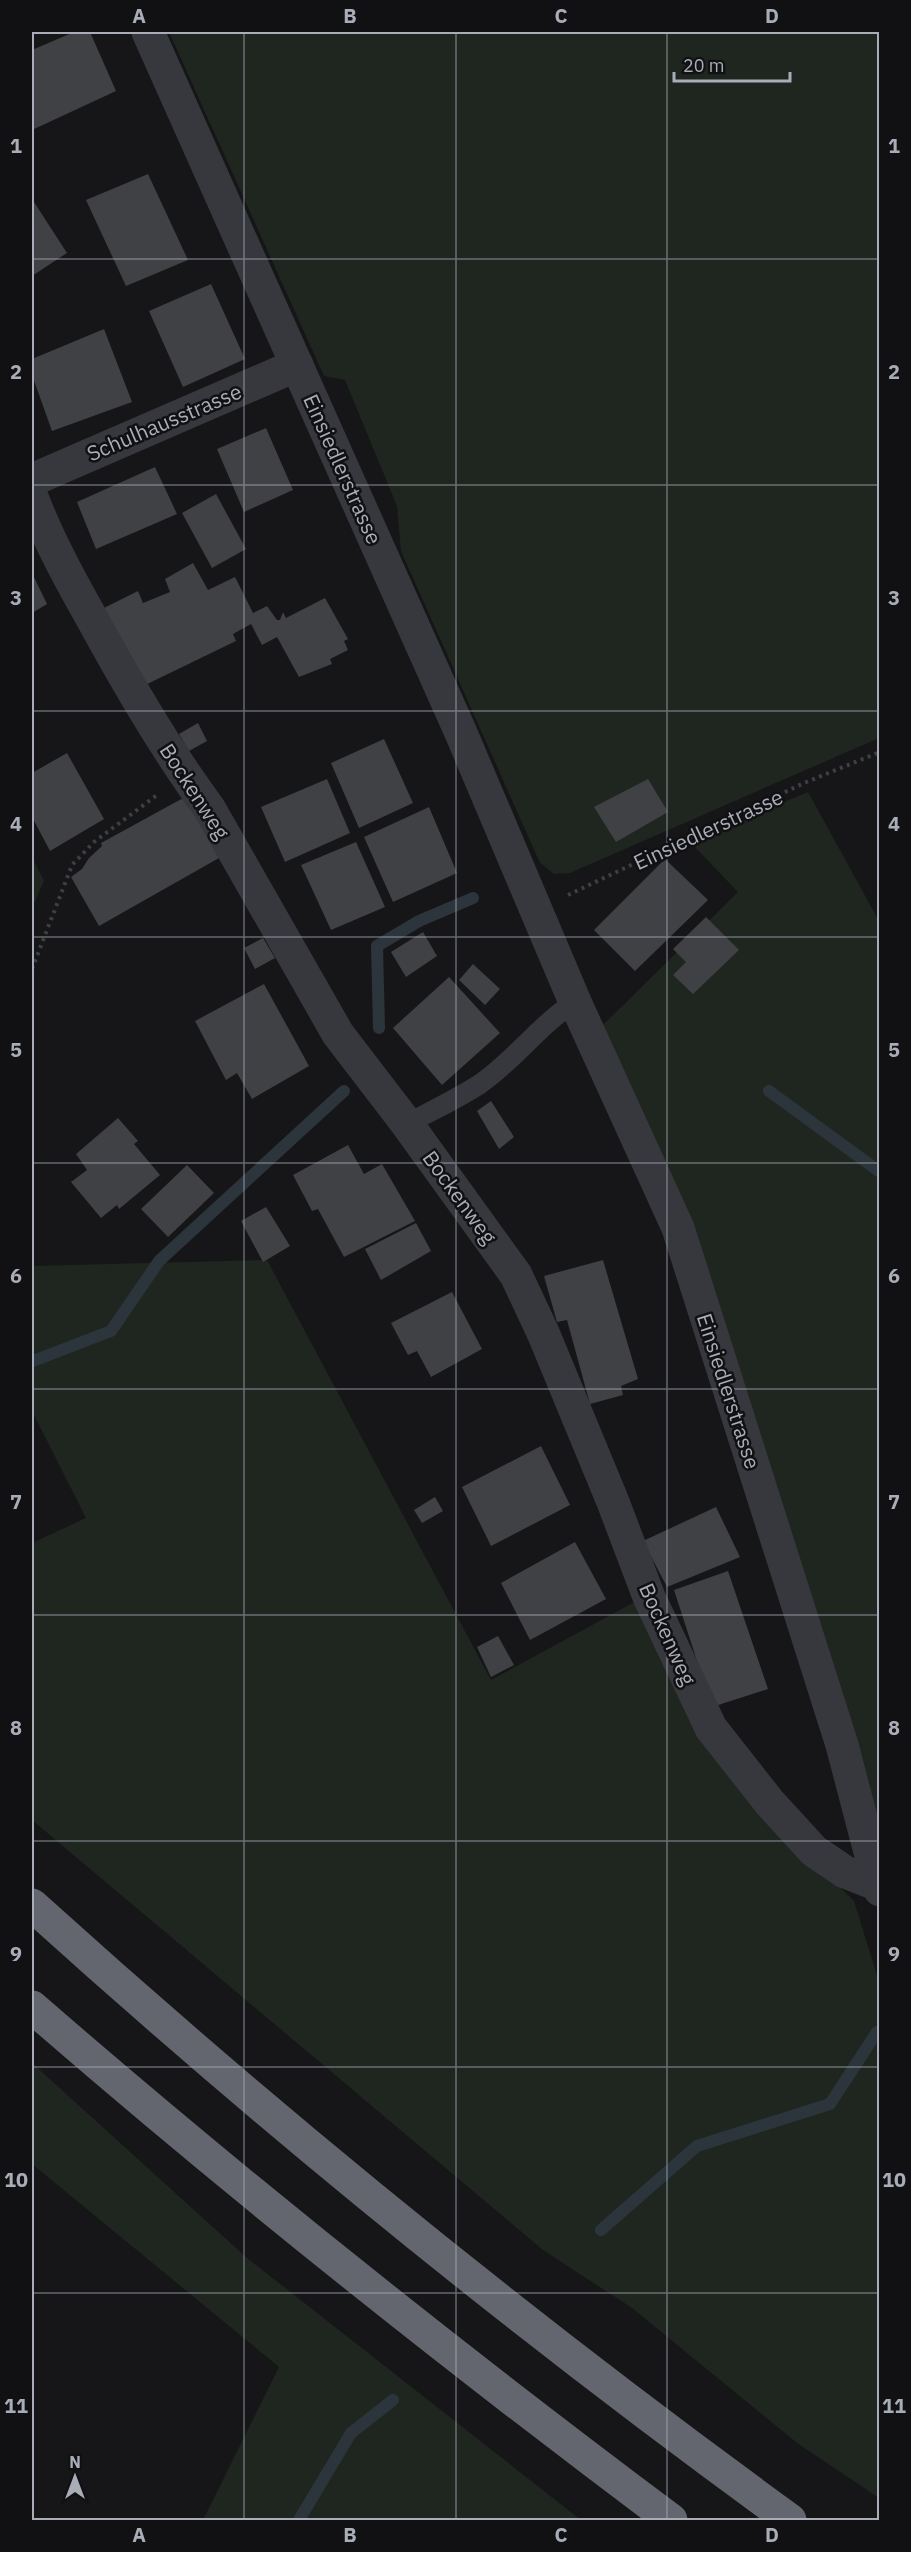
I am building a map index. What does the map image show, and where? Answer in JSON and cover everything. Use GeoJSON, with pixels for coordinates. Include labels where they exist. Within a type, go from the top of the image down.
{"type":"FeatureCollection","features":[{"type":"Feature","properties":{"kind":"highway"},"geometry":{"type":"LineString","coordinates":[[32,1905],[279,2120],[438,2250],[592,2371],[790,2520]]}},
{"type":"Feature","properties":{"kind":"highway"},"geometry":{"type":"LineString","coordinates":[[32,2007],[246,2188],[535,2417],[671,2520]]}},
{"type":"Feature","properties":{"kind":"street","name":"Einsiedlerstrasse"},"geometry":{"type":"LineString","coordinates":[[148,32],[536,907],[575,1002],[678,1228],[842,1744],[879,1887]]}},
{"type":"Feature","properties":{"kind":"street","name":"Schulhausstrasse"},"geometry":{"type":"LineString","coordinates":[[32,480],[297,365]]}},
{"type":"Feature","properties":{"kind":"street","name":"Bockenweg"},"geometry":{"type":"LineString","coordinates":[[32,497],[46,535],[138,702],[184,775],[208,808],[338,1034],[407,1124],[516,1275],[549,1346],[613,1502],[649,1598],[711,1728],[770,1803],[814,1851],[845,1872],[879,1887]]}},
{"type":"Feature","properties":{"kind":"lane"},"geometry":{"type":"LineString","coordinates":[[407,1124],[481,1083],[534,1039],[558,1012],[575,1002]]}},
{"type":"Feature","properties":{"kind":"path","name":"Einsiedlerstrasse"},"geometry":{"type":"LineString","coordinates":[[536,907],[564,897],[804,783],[879,752]]}},
{"type":"Feature","properties":{"kind":"path"},"geometry":{"type":"LineString","coordinates":[[32,969],[72,865],[94,842],[184,775]]}},
{"type":"Feature","properties":{"kind":"shaded area"},"geometry":{"type":"Polygon","coordinates":[[[169,32],[879,32],[879,738],[570,873],[554,874],[540,863],[401,551],[397,506],[345,380],[324,376],[169,32]]]}},
{"type":"Feature","properties":{"kind":"shaded area"},"geometry":{"type":"Polygon","coordinates":[[[808,792],[879,921],[879,1890],[603,1025],[738,892],[690,842],[808,792]]]}},
{"type":"Feature","properties":{"kind":"shaded area"},"geometry":{"type":"Polygon","coordinates":[[[32,857],[44,881],[32,908],[32,857]]]}},
{"type":"Feature","properties":{"kind":"shaded area"},"geometry":{"type":"Polygon","coordinates":[[[267,1260],[491,1680],[640,1599],[762,1811],[854,1901],[879,1982],[879,2498],[797,2443],[632,2308],[543,2250],[32,1820],[32,1543],[86,1518],[32,1411],[32,1266],[267,1260]]]}},
{"type":"Feature","properties":{"kind":"shaded area"},"geometry":{"type":"Polygon","coordinates":[[[32,2063],[247,2258],[581,2520],[203,2520],[279,2367],[32,2164],[32,2063]]]}},
{"type":"Feature","properties":{"kind":"building"},"geometry":{"type":"Polygon","coordinates":[[[74,32],[90,32],[116,91],[32,130],[32,50],[74,32]]]}},
{"type":"Feature","properties":{"kind":"building"},"geometry":{"type":"Polygon","coordinates":[[[148,174],[188,260],[126,286],[86,200],[148,174]]]}},
{"type":"Feature","properties":{"kind":"building"},"geometry":{"type":"Polygon","coordinates":[[[32,199],[67,253],[32,276],[32,199]]]}},
{"type":"Feature","properties":{"kind":"building"},"geometry":{"type":"Polygon","coordinates":[[[211,284],[245,359],[183,387],[149,311],[211,284]]]}},
{"type":"Feature","properties":{"kind":"building"},"geometry":{"type":"Polygon","coordinates":[[[104,329],[132,402],[52,431],[32,375],[32,359],[104,329]]]}},
{"type":"Feature","properties":{"kind":"building"},"geometry":{"type":"Polygon","coordinates":[[[266,428],[293,490],[244,512],[217,449],[266,428]]]}},
{"type":"Feature","properties":{"kind":"building"},"geometry":{"type":"Polygon","coordinates":[[[155,467],[177,514],[96,549],[77,502],[155,467]]]}},
{"type":"Feature","properties":{"kind":"building"},"geometry":{"type":"Polygon","coordinates":[[[216,494],[246,549],[212,568],[182,513],[216,494]]]}},
{"type":"Feature","properties":{"kind":"building"},"geometry":{"type":"Polygon","coordinates":[[[193,563],[208,590],[235,577],[253,613],[267,606],[277,620],[280,620],[283,612],[286,618],[325,598],[348,639],[344,641],[348,650],[330,659],[332,664],[299,677],[277,637],[262,645],[251,624],[233,634],[236,641],[141,687],[104,608],[138,591],[143,603],[170,592],[165,579],[193,563]]]}},
{"type":"Feature","properties":{"kind":"building"},"geometry":{"type":"Polygon","coordinates":[[[32,573],[47,604],[32,613],[32,573]]]}},
{"type":"Feature","properties":{"kind":"building"},"geometry":{"type":"Polygon","coordinates":[[[198,723],[207,741],[189,751],[179,734],[198,723]]]}},
{"type":"Feature","properties":{"kind":"building"},"geometry":{"type":"Polygon","coordinates":[[[384,739],[413,803],[359,828],[331,763],[384,739]]]}},
{"type":"Feature","properties":{"kind":"building"},"geometry":{"type":"Polygon","coordinates":[[[67,753],[104,819],[50,851],[32,817],[32,773],[67,753]]]}},
{"type":"Feature","properties":{"kind":"building"},"geometry":{"type":"Polygon","coordinates":[[[327,779],[350,833],[285,862],[261,807],[327,779]]]}},
{"type":"Feature","properties":{"kind":"building"},"geometry":{"type":"Polygon","coordinates":[[[648,779],[668,812],[616,842],[594,807],[648,779]]]}},
{"type":"Feature","properties":{"kind":"building"},"geometry":{"type":"Polygon","coordinates":[[[185,797],[219,858],[99,926],[71,877],[82,869],[89,858],[102,846],[101,843],[185,797]]]}},
{"type":"Feature","properties":{"kind":"building"},"geometry":{"type":"Polygon","coordinates":[[[429,807],[457,873],[393,902],[364,837],[429,807]]]}},
{"type":"Feature","properties":{"kind":"building"},"geometry":{"type":"Polygon","coordinates":[[[356,842],[385,907],[331,930],[301,865],[356,842]]]}},
{"type":"Feature","properties":{"kind":"building"},"geometry":{"type":"Polygon","coordinates":[[[665,859],[708,900],[635,971],[594,930],[665,859]]]}},
{"type":"Feature","properties":{"kind":"building"},"geometry":{"type":"Polygon","coordinates":[[[706,917],[739,950],[693,994],[673,975],[686,962],[673,949],[706,917]]]}},
{"type":"Feature","properties":{"kind":"building"},"geometry":{"type":"Polygon","coordinates":[[[423,932],[437,956],[406,977],[391,952],[423,932]]]}},
{"type":"Feature","properties":{"kind":"building"},"geometry":{"type":"Polygon","coordinates":[[[263,938],[275,958],[255,969],[244,948],[263,938]]]}},
{"type":"Feature","properties":{"kind":"building"},"geometry":{"type":"Polygon","coordinates":[[[473,964],[500,989],[485,1005],[459,980],[473,964]]]}},
{"type":"Feature","properties":{"kind":"building"},"geometry":{"type":"Polygon","coordinates":[[[449,977],[500,1033],[442,1085],[393,1028],[449,977]]]}},
{"type":"Feature","properties":{"kind":"building"},"geometry":{"type":"Polygon","coordinates":[[[264,984],[309,1066],[252,1099],[237,1073],[226,1080],[195,1021],[264,984]]]}},
{"type":"Feature","properties":{"kind":"building"},"geometry":{"type":"Polygon","coordinates":[[[491,1101],[514,1137],[499,1149],[477,1111],[491,1101]]]}},
{"type":"Feature","properties":{"kind":"building"},"geometry":{"type":"Polygon","coordinates":[[[118,1118],[138,1141],[134,1144],[160,1175],[119,1209],[117,1205],[101,1218],[71,1182],[87,1170],[76,1154],[118,1118]]]}},
{"type":"Feature","properties":{"kind":"building"},"geometry":{"type":"Polygon","coordinates":[[[348,1145],[364,1174],[382,1164],[415,1221],[344,1257],[318,1209],[312,1211],[293,1175],[348,1145]]]}},
{"type":"Feature","properties":{"kind":"building"},"geometry":{"type":"Polygon","coordinates":[[[187,1165],[214,1193],[168,1237],[141,1209],[187,1165]]]}},
{"type":"Feature","properties":{"kind":"building"},"geometry":{"type":"Polygon","coordinates":[[[266,1207],[290,1246],[263,1262],[241,1221],[266,1207]]]}},
{"type":"Feature","properties":{"kind":"building"},"geometry":{"type":"Polygon","coordinates":[[[416,1223],[431,1251],[381,1280],[365,1249],[416,1223]]]}},
{"type":"Feature","properties":{"kind":"building"},"geometry":{"type":"Polygon","coordinates":[[[603,1260],[638,1379],[621,1386],[623,1395],[590,1404],[567,1320],[557,1322],[544,1276],[603,1260]]]}},
{"type":"Feature","properties":{"kind":"building"},"geometry":{"type":"Polygon","coordinates":[[[452,1292],[482,1349],[431,1377],[417,1351],[408,1355],[391,1323],[452,1292]]]}},
{"type":"Feature","properties":{"kind":"building"},"geometry":{"type":"Polygon","coordinates":[[[541,1446],[570,1505],[491,1546],[462,1487],[541,1446]]]}},
{"type":"Feature","properties":{"kind":"building"},"geometry":{"type":"Polygon","coordinates":[[[435,1497],[443,1511],[422,1523],[414,1510],[435,1497]]]}},
{"type":"Feature","properties":{"kind":"building"},"geometry":{"type":"Polygon","coordinates":[[[716,1507],[740,1557],[667,1587],[643,1541],[716,1507]]]}},
{"type":"Feature","properties":{"kind":"building"},"geometry":{"type":"Polygon","coordinates":[[[575,1542],[606,1599],[530,1640],[501,1583],[575,1542]]]}},
{"type":"Feature","properties":{"kind":"building"},"geometry":{"type":"Polygon","coordinates":[[[728,1571],[768,1689],[712,1707],[674,1590],[728,1571]]]}},
{"type":"Feature","properties":{"kind":"building"},"geometry":{"type":"Polygon","coordinates":[[[498,1636],[514,1665],[491,1677],[477,1647],[498,1636]]]}},
{"type":"Feature","properties":{"kind":"waterway"},"geometry":{"type":"LineString","coordinates":[[379,1028],[377,946],[419,921],[473,898]]}},
{"type":"Feature","properties":{"kind":"waterway"},"geometry":{"type":"LineString","coordinates":[[33,1361],[111,1331],[159,1261],[344,1091]]}},
{"type":"Feature","properties":{"kind":"waterway"},"geometry":{"type":"LineString","coordinates":[[769,1091],[880,1172]]}},
{"type":"Feature","properties":{"kind":"waterway"},"geometry":{"type":"LineString","coordinates":[[601,2230],[697,2146],[830,2104],[877,2032]]}},
{"type":"Feature","properties":{"kind":"waterway"},"geometry":{"type":"LineString","coordinates":[[299,2520],[351,2433],[393,2400]]}}]}
